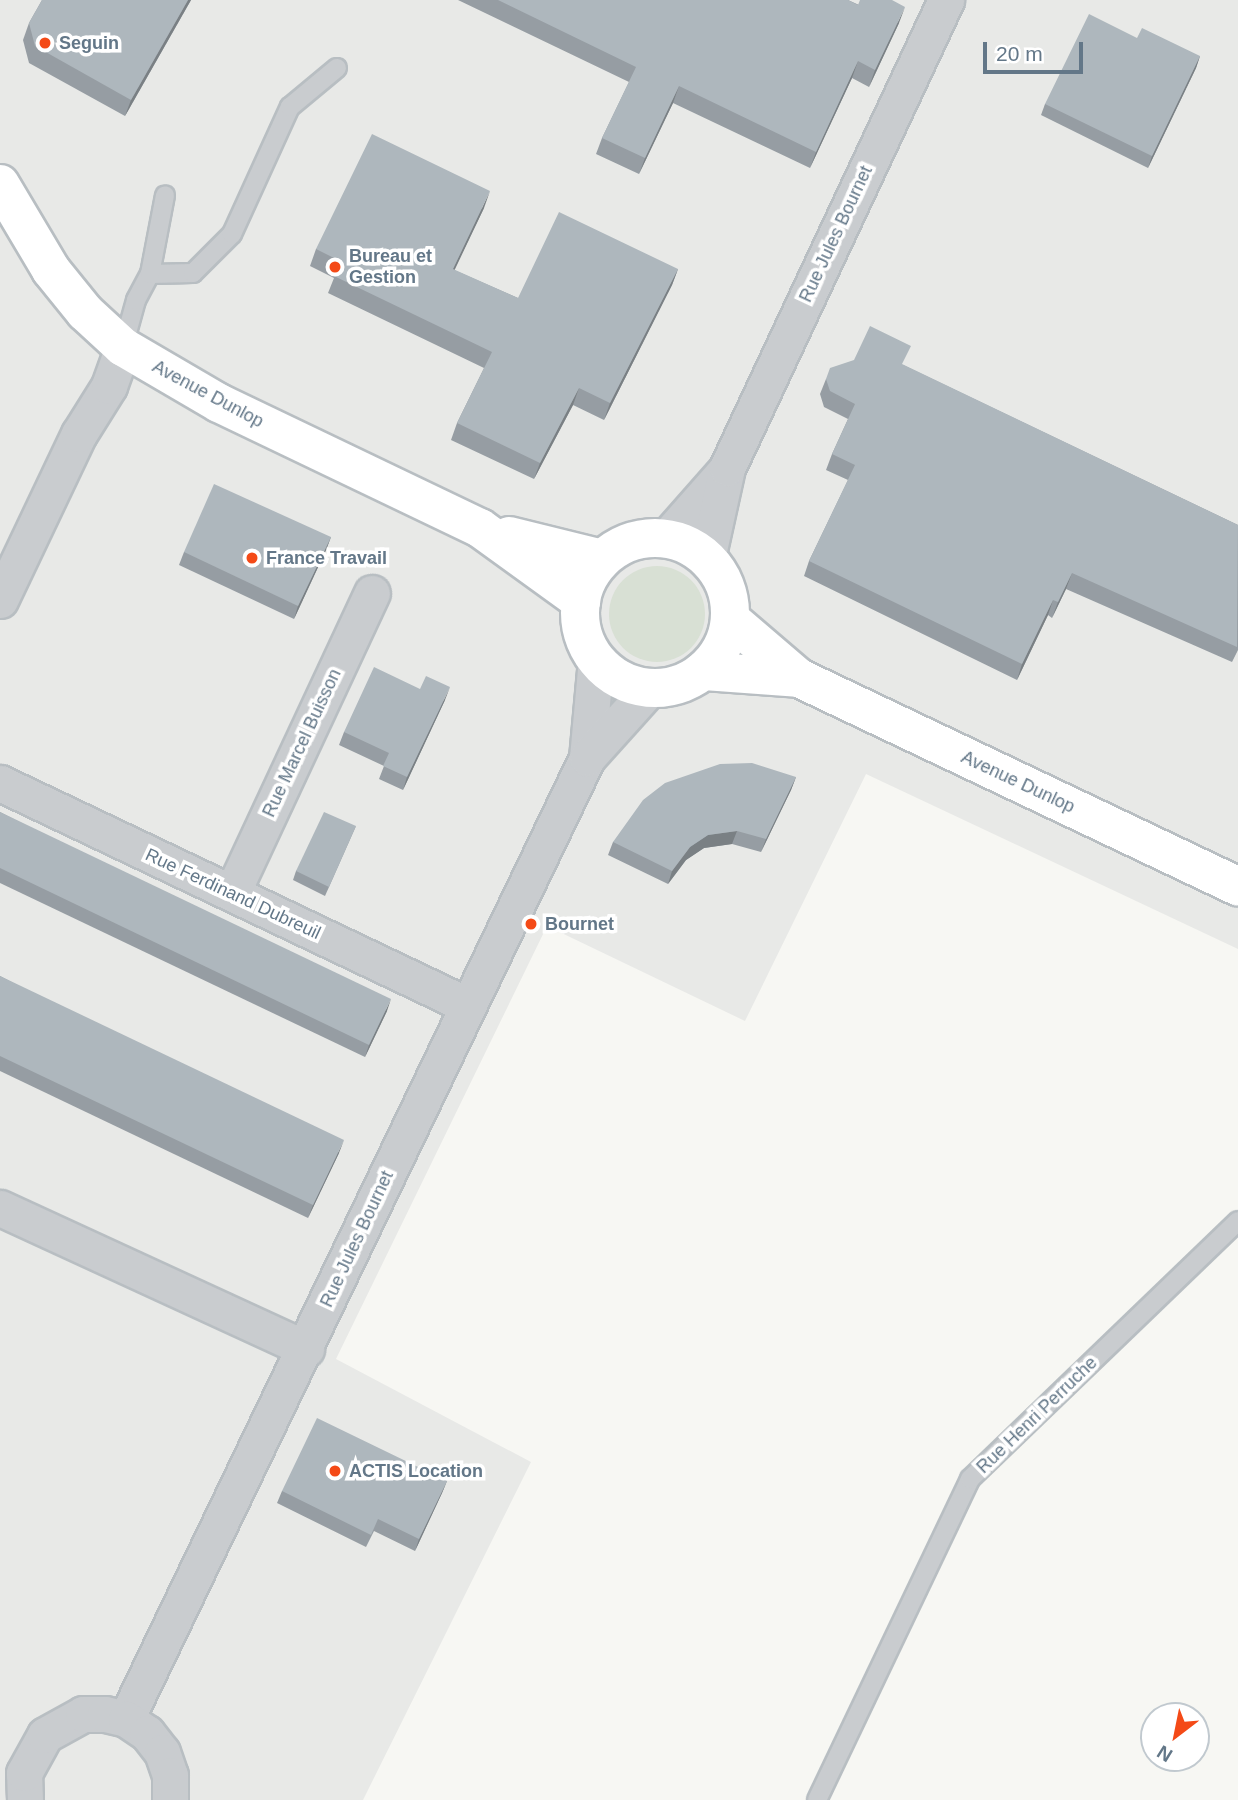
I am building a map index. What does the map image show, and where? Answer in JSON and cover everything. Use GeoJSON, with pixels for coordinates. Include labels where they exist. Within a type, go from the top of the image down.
{"type":"FeatureCollection","features":[{"type":"Feature","properties":{"kind":"street","name":"Rue Jules Bournet"},"geometry":{"type":"LineString","coordinates":[[707,559],[727,468],[946,0]]}},
{"type":"Feature","properties":{"kind":"street","name":"Avenue Dunlop"},"geometry":{"type":"LineString","coordinates":[[0,184],[51,270],[85,312],[123,347],[219,403],[480,528],[581,601]]}},
{"type":"Feature","properties":{"kind":"street"},"geometry":{"type":"LineString","coordinates":[[0,600],[11,547],[109,386],[123,347]]}},
{"type":"Feature","properties":{"kind":"street","name":"Rue Jules Bournet"},"geometry":{"type":"LineString","coordinates":[[665,539],[727,468]]}},
{"type":"Feature","properties":{"kind":"street","name":"Avenue Dunlop"},"geometry":{"type":"LineString","coordinates":[[480,528],[603,559]]}},
{"type":"Feature","properties":{"kind":"street"},"geometry":{"type":"LineString","coordinates":[[642,539],[665,539],[688,546],[707,559],[724,587],[730,619],[721,648],[703,671],[669,687],[650,688],[611,674],[596,659],[580,622],[581,601],[588,579],[603,559],[642,539]]}},
{"type":"Feature","properties":{"kind":"street","name":"Rue Marcel Buisson"},"geometry":{"type":"LineString","coordinates":[[232,893],[372,593]]}},
{"type":"Feature","properties":{"kind":"street","name":"Avenue Dunlop"},"geometry":{"type":"LineString","coordinates":[[730,619],[799,678],[1238,886]]}},
{"type":"Feature","properties":{"kind":"street","name":"Rue Jules Bournet"},"geometry":{"type":"LineString","coordinates":[[587,758],[596,659]]}},
{"type":"Feature","properties":{"kind":"street","name":"Avenue Dunlop"},"geometry":{"type":"LineString","coordinates":[[703,671],[799,678]]}},
{"type":"Feature","properties":{"kind":"street","name":"Rue Jules Bournet"},"geometry":{"type":"LineString","coordinates":[[126,1719],[306,1349],[467,1005],[587,758],[650,688]]}},
{"type":"Feature","properties":{"kind":"street","name":"Rue Ferdinand Dubreuil"},"geometry":{"type":"LineString","coordinates":[[0,783],[467,1005]]}},
{"type":"Feature","properties":{"kind":"street"},"geometry":{"type":"LineString","coordinates":[[0,1208],[306,1349]]}},
{"type":"Feature","properties":{"kind":"street"},"geometry":{"type":"LineString","coordinates":[[25,1800],[24,1773],[45,1735],[83,1714],[126,1719],[146,1733],[162,1752],[170,1775],[170,1800]]}},
{"type":"Feature","properties":{"kind":"lane"},"geometry":{"type":"LineString","coordinates":[[150,274],[192,274],[232,234],[290,107],[337,68]]}},
{"type":"Feature","properties":{"kind":"lane"},"geometry":{"type":"LineString","coordinates":[[123,347],[136,300],[150,274],[165,195]]}},
{"type":"Feature","properties":{"kind":"lane","name":"Rue Henri Perruche"},"geometry":{"type":"LineString","coordinates":[[817,1800],[970,1479],[1238,1221]]}},
{"type":"Feature","properties":{"kind":"shaded area"},"geometry":{"type":"Polygon","coordinates":[[[0,0],[1238,0],[1238,949],[866,774],[745,1021],[547,926],[336,1359],[531,1462],[363,1800],[0,1800],[0,0]]]}},
{"type":"Feature","properties":{"kind":"shaded area"},"geometry":{"type":"Polygon","coordinates":[[[657,566],[675,570],[691,580],[701,596],[705,614],[701,632],[691,648],[675,658],[657,662],[639,658],[623,648],[613,632],[609,614],[613,596],[623,580],[639,570],[657,566]]]}},
{"type":"Feature","properties":{"kind":"building"},"geometry":{"type":"Polygon","coordinates":[[[42,0],[188,0],[131,100],[35,46],[29,23],[42,0]]]}},
{"type":"Feature","properties":{"kind":"building"},"geometry":{"type":"Polygon","coordinates":[[[498,0],[848,0],[858,5],[860,0],[892,0],[905,7],[875,70],[858,61],[816,152],[679,86],[645,158],[602,138],[636,67],[498,0]]]}},
{"type":"Feature","properties":{"kind":"building"},"geometry":{"type":"Polygon","coordinates":[[[1089,14],[1137,38],[1142,28],[1200,56],[1152,156],[1045,104],[1089,14]]]}},
{"type":"Feature","properties":{"kind":"building"},"geometry":{"type":"Polygon","coordinates":[[[372,134],[490,191],[453,269],[518,298],[559,212],[678,269],[610,403],[579,388],[540,463],[457,423],[492,352],[334,276],[342,262],[316,249],[372,134]]]}},
{"type":"Feature","properties":{"kind":"building"},"geometry":{"type":"Polygon","coordinates":[[[870,326],[911,346],[902,364],[1238,525],[1237,647],[1072,573],[1058,602],[1053,600],[1022,664],[809,561],[855,465],[832,454],[855,404],[830,391],[826,379],[830,368],[854,360],[870,326]]]}},
{"type":"Feature","properties":{"kind":"building","name":"France Travail"},"geometry":{"type":"Polygon","coordinates":[[[214,484],[331,537],[298,606],[184,552],[214,484]]]}},
{"type":"Feature","properties":{"kind":"building"},"geometry":{"type":"Polygon","coordinates":[[[374,667],[420,689],[426,676],[450,687],[407,777],[383,766],[389,753],[344,732],[374,667]]]}},
{"type":"Feature","properties":{"kind":"building"},"geometry":{"type":"Polygon","coordinates":[[[752,763],[796,777],[766,839],[737,831],[708,835],[690,847],[672,871],[613,842],[643,800],[665,783],[720,764],[752,763]]]}},
{"type":"Feature","properties":{"kind":"building"},"geometry":{"type":"Polygon","coordinates":[[[0,812],[391,999],[369,1045],[0,868],[0,812]]]}},
{"type":"Feature","properties":{"kind":"building"},"geometry":{"type":"Polygon","coordinates":[[[324,812],[356,826],[329,887],[296,871],[324,812]]]}},
{"type":"Feature","properties":{"kind":"building"},"geometry":{"type":"Polygon","coordinates":[[[0,976],[344,1140],[313,1205],[0,1056],[0,976]]]}},
{"type":"Feature","properties":{"kind":"building"},"geometry":{"type":"Polygon","coordinates":[[[317,1418],[447,1481],[419,1539],[378,1519],[371,1535],[282,1491],[317,1418]]]}},
{"type":"Feature","properties":{"kind":"place","name":"Seguin"},"geometry":{"type":"Point","coordinates":[45,43]}},
{"type":"Feature","properties":{"kind":"place","name":"Bureau et Gestion"},"geometry":{"type":"Point","coordinates":[335,267]}},
{"type":"Feature","properties":{"kind":"place","name":"France Travail"},"geometry":{"type":"Point","coordinates":[252,558]}},
{"type":"Feature","properties":{"kind":"place","name":"Bournet"},"geometry":{"type":"Point","coordinates":[531,924]}},
{"type":"Feature","properties":{"kind":"place","name":"ACTIS Location"},"geometry":{"type":"Point","coordinates":[335,1471]}}]}
